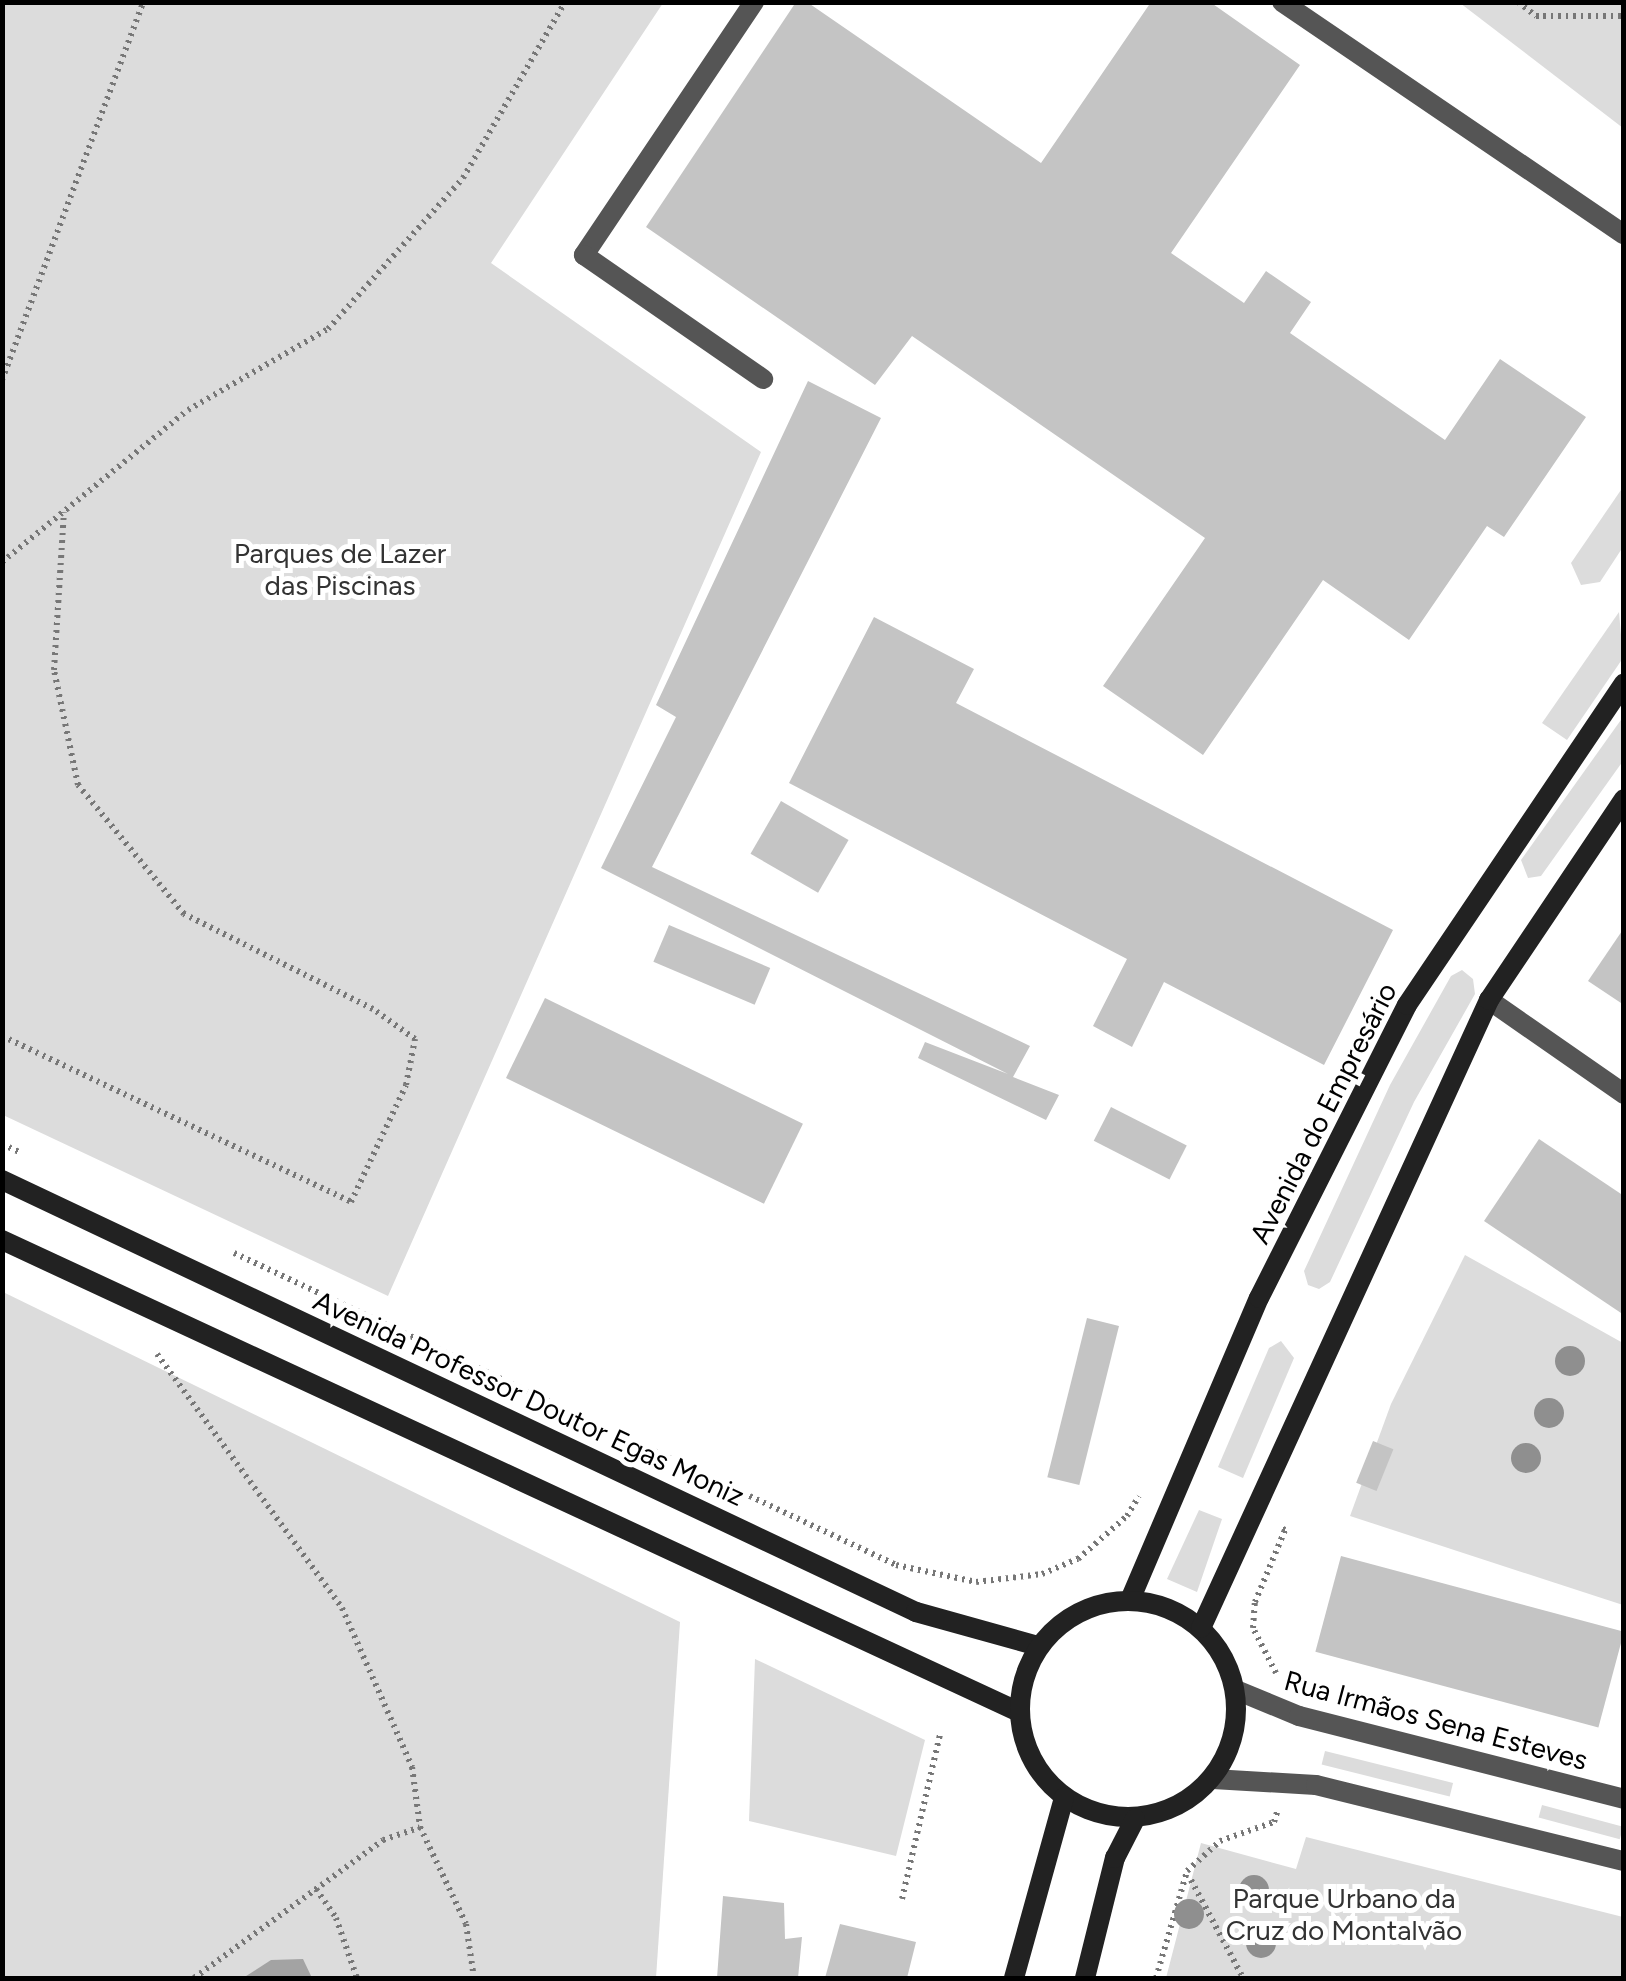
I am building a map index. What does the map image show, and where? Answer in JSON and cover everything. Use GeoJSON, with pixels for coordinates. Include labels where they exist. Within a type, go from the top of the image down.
{"type":"FeatureCollection","features":[{"type":"Feature","properties":{"kind":"main road","name":"Avenida do Empresário"},"geometry":{"type":"LineString","coordinates":[[1130,1600],[1260,1298],[1407,1005],[1624,683]]}},
{"type":"Feature","properties":{"kind":"main road"},"geometry":{"type":"LineString","coordinates":[[1201,1628],[1489,1000],[1624,799]]}},
{"type":"Feature","properties":{"kind":"main road","name":"Avenida Professor Doutor Egas Moniz"},"geometry":{"type":"LineString","coordinates":[[2,1180],[916,1612],[1038,1646]]}},
{"type":"Feature","properties":{"kind":"main road"},"geometry":{"type":"LineString","coordinates":[[2,1240],[1019,1712]]}},
{"type":"Feature","properties":{"kind":"main road"},"geometry":{"type":"LineString","coordinates":[[1130,1600],[1152,1603],[1201,1628],[1236,1690],[1230,1747],[1212,1779],[1185,1803],[1135,1818],[1084,1810],[1064,1798],[1033,1763],[1019,1712],[1038,1646],[1079,1611],[1130,1600]]}},
{"type":"Feature","properties":{"kind":"main road"},"geometry":{"type":"LineString","coordinates":[[1014,1978],[1064,1798]]}},
{"type":"Feature","properties":{"kind":"main road"},"geometry":{"type":"LineString","coordinates":[[1084,1978],[1115,1858],[1135,1818]]}},
{"type":"Feature","properties":{"kind":"street"},"geometry":{"type":"LineString","coordinates":[[754,2],[584,255],[763,379]]}},
{"type":"Feature","properties":{"kind":"street"},"geometry":{"type":"LineString","coordinates":[[1282,2],[1624,234]]}},
{"type":"Feature","properties":{"kind":"street"},"geometry":{"type":"LineString","coordinates":[[1489,1000],[1624,1094]]}},
{"type":"Feature","properties":{"kind":"street","name":"Rua Irmãos Sena Esteves"},"geometry":{"type":"LineString","coordinates":[[1236,1690],[1299,1716],[1624,1800]]}},
{"type":"Feature","properties":{"kind":"street"},"geometry":{"type":"LineString","coordinates":[[1212,1779],[1316,1785],[1624,1862]]}},
{"type":"Feature","properties":{"kind":"path"},"geometry":{"type":"LineString","coordinates":[[2,380],[143,2]]}},
{"type":"Feature","properties":{"kind":"path"},"geometry":{"type":"LineString","coordinates":[[2,562],[188,410],[328,329],[463,178],[565,2]]}},
{"type":"Feature","properties":{"kind":"path"},"geometry":{"type":"LineString","coordinates":[[1518,2],[1536,16],[1624,16]]}},
{"type":"Feature","properties":{"kind":"path"},"geometry":{"type":"LineString","coordinates":[[2,1036],[351,1202],[406,1085],[415,1039],[373,1010],[184,914],[78,785],[54,670],[64,512]]}},
{"type":"Feature","properties":{"kind":"path"},"geometry":{"type":"LineString","coordinates":[[2,1144],[38,1160]]}},
{"type":"Feature","properties":{"kind":"path"},"geometry":{"type":"LineString","coordinates":[[217,1245],[896,1565],[976,1582],[1042,1574],[1078,1558],[1103,1538],[1128,1516],[1144,1486]]}},
{"type":"Feature","properties":{"kind":"path"},"geometry":{"type":"LineString","coordinates":[[157,1354],[342,1608],[412,1766],[420,1827],[466,1924],[474,1978]]}},
{"type":"Feature","properties":{"kind":"path"},"geometry":{"type":"LineString","coordinates":[[1273,1524],[1286,1530],[1256,1602],[1253,1628],[1263,1658],[1282,1681]]}},
{"type":"Feature","properties":{"kind":"path"},"geometry":{"type":"LineString","coordinates":[[902,1899],[940,1735]]}},
{"type":"Feature","properties":{"kind":"path"},"geometry":{"type":"LineString","coordinates":[[1156,1977],[1187,1871],[1220,1841],[1274,1822],[1281,1794]]}},
{"type":"Feature","properties":{"kind":"path"},"geometry":{"type":"LineString","coordinates":[[194,1978],[383,1840],[420,1827]]}},
{"type":"Feature","properties":{"kind":"path"},"geometry":{"type":"LineString","coordinates":[[1191,1880],[1243,1978]]}},
{"type":"Feature","properties":{"kind":"path"},"geometry":{"type":"LineString","coordinates":[[316,1889],[336,1918],[357,1978]]}},
{"type":"Feature","properties":{"kind":"green space","name":"Parques de Lazer das Piscinas"},"geometry":{"type":"Polygon","coordinates":[[[3,2],[663,3],[491,263],[761,452],[388,1296],[3,1115],[3,2]]]}},
{"type":"Feature","properties":{"kind":"green space"},"geometry":{"type":"Polygon","coordinates":[[[1460,3],[1623,3],[1623,128],[1460,3]]]}},
{"type":"Feature","properties":{"kind":"green space"},"geometry":{"type":"Polygon","coordinates":[[[1623,487],[1623,547],[1600,582],[1581,585],[1571,563],[1623,487]]]}},
{"type":"Feature","properties":{"kind":"green space"},"geometry":{"type":"Polygon","coordinates":[[[1619,612],[1623,658],[1567,740],[1542,723],[1619,612]]]}},
{"type":"Feature","properties":{"kind":"green space"},"geometry":{"type":"Polygon","coordinates":[[[1623,717],[1623,761],[1541,876],[1528,878],[1521,860],[1623,717]]]}},
{"type":"Feature","properties":{"kind":"green space"},"geometry":{"type":"Polygon","coordinates":[[[1462,970],[1473,979],[1475,994],[1414,1102],[1330,1282],[1319,1289],[1308,1285],[1304,1271],[1390,1085],[1451,976],[1462,970]]]}},
{"type":"Feature","properties":{"kind":"green space"},"geometry":{"type":"Polygon","coordinates":[[[1465,1255],[1623,1343],[1623,1605],[1350,1516],[1391,1404],[1465,1255]]]}},
{"type":"Feature","properties":{"kind":"green space"},"geometry":{"type":"Polygon","coordinates":[[[3,1292],[680,1622],[656,1978],[3,1978],[3,1292]]]}},
{"type":"Feature","properties":{"kind":"green space"},"geometry":{"type":"Polygon","coordinates":[[[1281,1341],[1294,1358],[1243,1478],[1218,1467],[1269,1348],[1281,1341]]]}},
{"type":"Feature","properties":{"kind":"green space"},"geometry":{"type":"Polygon","coordinates":[[[1199,1510],[1222,1519],[1197,1592],[1167,1579],[1199,1510]]]}},
{"type":"Feature","properties":{"kind":"green space"},"geometry":{"type":"Polygon","coordinates":[[[755,1659],[925,1740],[896,1856],[749,1821],[755,1659]]]}},
{"type":"Feature","properties":{"kind":"green space"},"geometry":{"type":"Polygon","coordinates":[[[1325,1751],[1453,1783],[1450,1797],[1322,1765],[1325,1751]]]}},
{"type":"Feature","properties":{"kind":"green space"},"geometry":{"type":"Polygon","coordinates":[[[1542,1805],[1623,1827],[1620,1839],[1539,1818],[1542,1805]]]}},
{"type":"Feature","properties":{"kind":"green space","name":"Parque Urbano da Cruz do Montalvão"},"geometry":{"type":"Polygon","coordinates":[[[1306,1837],[1623,1917],[1623,1978],[1166,1978],[1201,1843],[1296,1869],[1306,1837]]]}},
{"type":"Feature","properties":{"kind":"shaded area"},"geometry":{"type":"Polygon","coordinates":[[[303,1959],[312,1978],[243,1978],[271,1960],[303,1959]]]}},
{"type":"Feature","properties":{"kind":"building"},"geometry":{"type":"Polygon","coordinates":[[[796,2],[807,2],[1041,163],[1151,2],[1210,2],[1300,65],[1171,253],[1244,303],[1266,271],[1311,302],[1290,333],[1445,440],[1500,359],[1586,417],[1504,537],[1487,526],[1409,640],[1323,580],[1203,755],[1103,686],[1205,538],[912,336],[875,385],[646,227],[796,2]]]}},
{"type":"Feature","properties":{"kind":"building"},"geometry":{"type":"Polygon","coordinates":[[[808,381],[881,418],[652,867],[1030,1046],[1013,1077],[1059,1095],[1046,1120],[918,1058],[925,1042],[1008,1074],[601,868],[676,717],[656,705],[808,381]]]}},
{"type":"Feature","properties":{"kind":"building"},"geometry":{"type":"Polygon","coordinates":[[[874,617],[974,669],[956,703],[1393,930],[1324,1065],[1164,982],[1132,1047],[1093,1026],[1127,959],[789,783],[874,617]]]}},
{"type":"Feature","properties":{"kind":"building"},"geometry":{"type":"Polygon","coordinates":[[[781,801],[849,840],[818,893],[750,854],[781,801]]]}},
{"type":"Feature","properties":{"kind":"building"},"geometry":{"type":"Polygon","coordinates":[[[669,925],[770,968],[755,1005],[653,962],[669,925]]]}},
{"type":"Feature","properties":{"kind":"building"},"geometry":{"type":"Polygon","coordinates":[[[1624,928],[1624,1005],[1588,981],[1624,928]]]}},
{"type":"Feature","properties":{"kind":"building"},"geometry":{"type":"Polygon","coordinates":[[[545,998],[803,1124],[764,1204],[506,1078],[545,998]]]}},
{"type":"Feature","properties":{"kind":"building"},"geometry":{"type":"Polygon","coordinates":[[[1111,1107],[1187,1146],[1169,1179],[1094,1141],[1111,1107]]]}},
{"type":"Feature","properties":{"kind":"building"},"geometry":{"type":"Polygon","coordinates":[[[1539,1139],[1624,1196],[1624,1315],[1484,1221],[1539,1139]]]}},
{"type":"Feature","properties":{"kind":"building"},"geometry":{"type":"Polygon","coordinates":[[[1087,1318],[1119,1326],[1079,1485],[1047,1477],[1087,1318]]]}},
{"type":"Feature","properties":{"kind":"building"},"geometry":{"type":"Polygon","coordinates":[[[1373,1441],[1393,1449],[1377,1491],[1356,1483],[1373,1441]]]}},
{"type":"Feature","properties":{"kind":"building"},"geometry":{"type":"Polygon","coordinates":[[[1341,1556],[1624,1632],[1598,1727],[1315,1652],[1341,1556]]]}},
{"type":"Feature","properties":{"kind":"building"},"geometry":{"type":"Polygon","coordinates":[[[723,1896],[784,1903],[785,1939],[802,1937],[798,1978],[717,1978],[723,1896]]]}},
{"type":"Feature","properties":{"kind":"building"},"geometry":{"type":"Polygon","coordinates":[[[840,1924],[916,1942],[907,1978],[825,1978],[840,1924]]]}}]}
